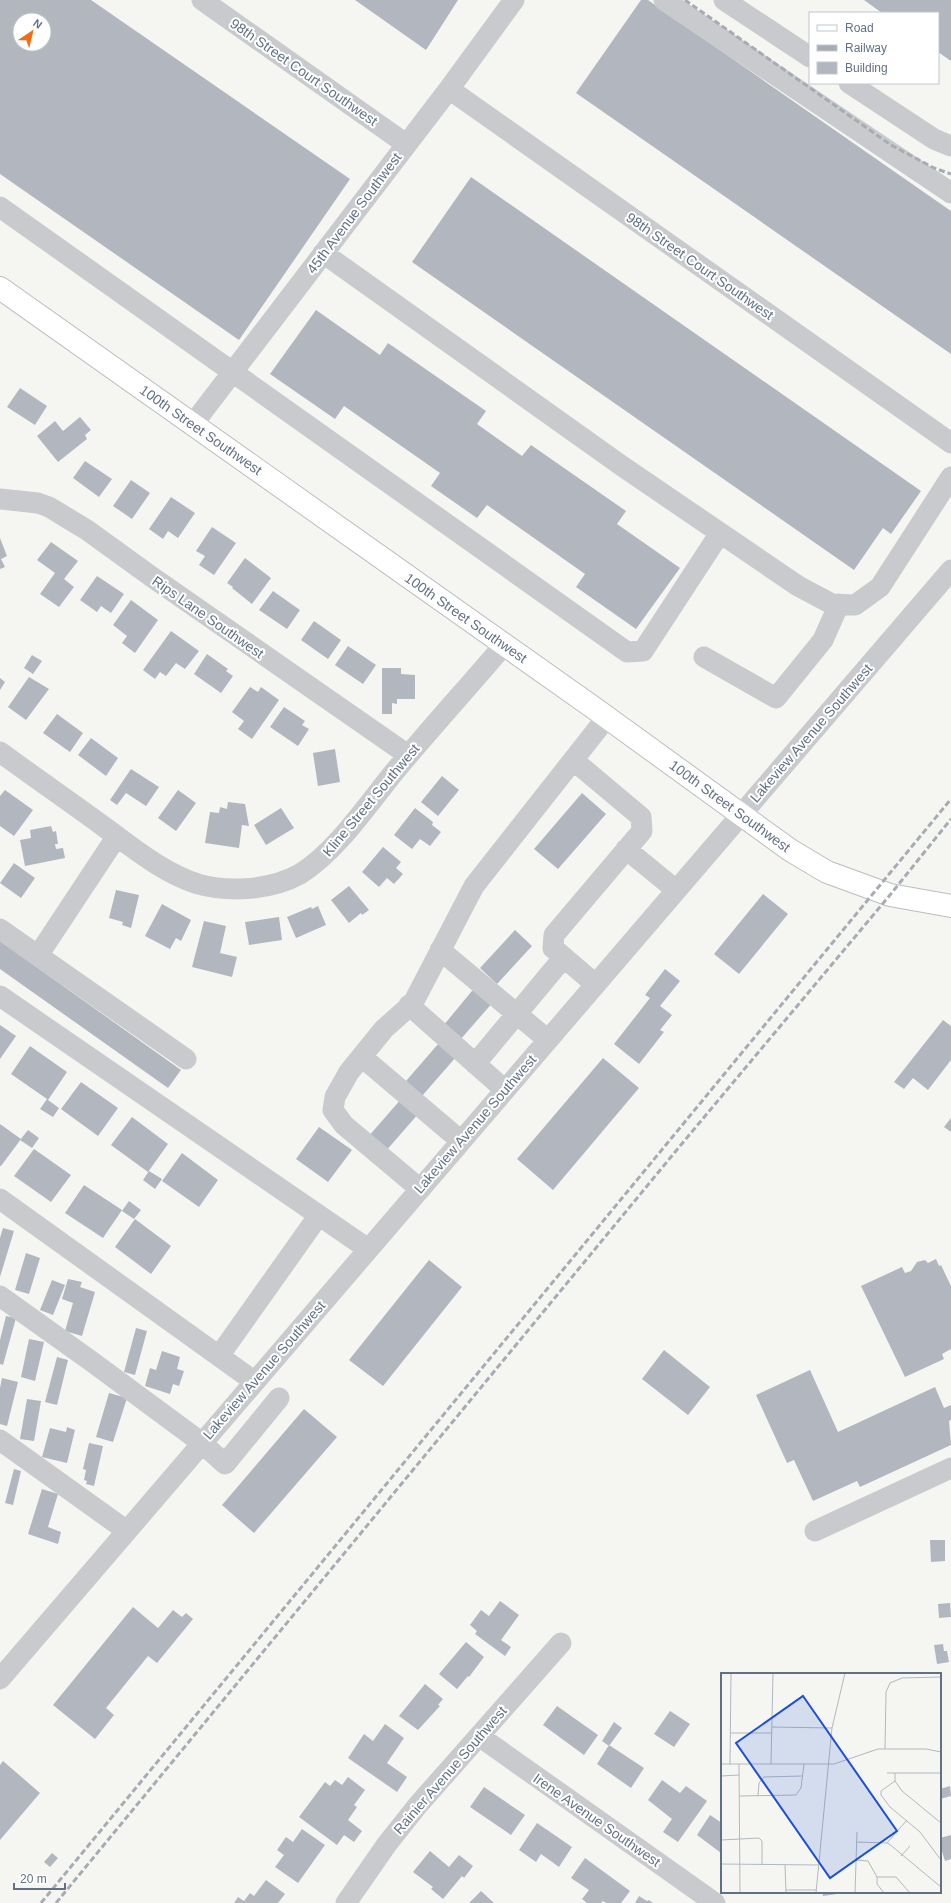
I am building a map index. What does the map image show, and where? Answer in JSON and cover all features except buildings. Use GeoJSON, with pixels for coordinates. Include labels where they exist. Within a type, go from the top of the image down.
{"type":"FeatureCollection","features":[{"type":"Feature","properties":{"kind":"main road","name":"100th Street Southwest"},"geometry":{"type":"LineString","coordinates":[[0,288],[607,717],[790,850],[827,872],[890,895],[951,906]]}},
{"type":"Feature","properties":{"kind":"street","name":"98th Street Court Southwest"},"geometry":{"type":"LineString","coordinates":[[202,0],[406,144]]}},
{"type":"Feature","properties":{"kind":"street","name":"45th Avenue Southwest"},"geometry":{"type":"LineString","coordinates":[[193,424],[449,89],[514,0]]}},
{"type":"Feature","properties":{"kind":"street"},"geometry":{"type":"LineString","coordinates":[[664,0],[951,193]]}},
{"type":"Feature","properties":{"kind":"street"},"geometry":{"type":"LineString","coordinates":[[724,0],[809,56]]}},
{"type":"Feature","properties":{"kind":"street"},"geometry":{"type":"LineString","coordinates":[[851,84],[934,139],[951,146]]}},
{"type":"Feature","properties":{"kind":"street","name":"98th Street Court Southwest"},"geometry":{"type":"LineString","coordinates":[[449,89],[951,443]]}},
{"type":"Feature","properties":{"kind":"street"},"geometry":{"type":"LineString","coordinates":[[0,207],[627,652],[643,651],[720,533]]}},
{"type":"Feature","properties":{"kind":"street"},"geometry":{"type":"LineString","coordinates":[[323,253],[622,466],[798,586],[832,604],[856,604],[880,587],[951,477]]}},
{"type":"Feature","properties":{"kind":"street","name":"Rips Lane Southwest"},"geometry":{"type":"LineString","coordinates":[[0,499],[38,503],[49,507],[87,530],[408,755]]}},
{"type":"Feature","properties":{"kind":"street","name":"Lakeview Avenue Southwest"},"geometry":{"type":"LineString","coordinates":[[0,1679],[951,570]]}},
{"type":"Feature","properties":{"kind":"street"},"geometry":{"type":"LineString","coordinates":[[704,657],[776,698],[823,640],[839,604]]}},
{"type":"Feature","properties":{"kind":"street","name":"Kline Street Southwest"},"geometry":{"type":"LineString","coordinates":[[0,752],[117,836],[175,874],[198,884],[219,888],[253,888],[275,883],[298,874],[318,861],[339,839],[408,755],[504,645]]}},
{"type":"Feature","properties":{"kind":"street"},"geometry":{"type":"LineString","coordinates":[[420,1189],[344,1125],[333,1110],[335,1097],[349,1072],[384,1029],[412,1003],[474,886],[607,717]]}},
{"type":"Feature","properties":{"kind":"street"},"geometry":{"type":"LineString","coordinates":[[573,760],[641,817],[642,831],[554,935],[553,948],[595,984]]}},
{"type":"Feature","properties":{"kind":"street"},"geometry":{"type":"LineString","coordinates":[[39,954],[117,836]]}},
{"type":"Feature","properties":{"kind":"street"},"geometry":{"type":"LineString","coordinates":[[626,849],[676,890]]}},
{"type":"Feature","properties":{"kind":"street"},"geometry":{"type":"LineString","coordinates":[[0,929],[39,954],[186,1059]]}},
{"type":"Feature","properties":{"kind":"street"},"geometry":{"type":"LineString","coordinates":[[440,950],[548,1040]]}},
{"type":"Feature","properties":{"kind":"street"},"geometry":{"type":"LineString","coordinates":[[475,1064],[564,957]]}},
{"type":"Feature","properties":{"kind":"street"},"geometry":{"type":"LineString","coordinates":[[0,996],[368,1249]]}},
{"type":"Feature","properties":{"kind":"street"},"geometry":{"type":"LineString","coordinates":[[410,1005],[505,1090]]}},
{"type":"Feature","properties":{"kind":"street"},"geometry":{"type":"LineString","coordinates":[[362,1057],[461,1141]]}},
{"type":"Feature","properties":{"kind":"street"},"geometry":{"type":"LineString","coordinates":[[0,1199],[254,1382]]}},
{"type":"Feature","properties":{"kind":"street"},"geometry":{"type":"LineString","coordinates":[[219,1356],[319,1215]]}},
{"type":"Feature","properties":{"kind":"street"},"geometry":{"type":"LineString","coordinates":[[0,1296],[202,1443],[225,1464],[280,1398]]}},
{"type":"Feature","properties":{"kind":"street"},"geometry":{"type":"LineString","coordinates":[[0,1440],[127,1531]]}},
{"type":"Feature","properties":{"kind":"street"},"geometry":{"type":"LineString","coordinates":[[815,1531],[951,1468]]}},
{"type":"Feature","properties":{"kind":"street","name":"Rainier Avenue Southwest"},"geometry":{"type":"LineString","coordinates":[[353,1901],[411,1814],[561,1643]]}},
{"type":"Feature","properties":{"kind":"street","name":"Irene Avenue Southwest"},"geometry":{"type":"LineString","coordinates":[[479,1736],[715,1903]]}},
{"type":"Feature","properties":{"kind":"railway"},"geometry":{"type":"LineString","coordinates":[[685,0],[891,145],[934,168],[951,174]]}},
{"type":"Feature","properties":{"kind":"railway"},"geometry":{"type":"LineString","coordinates":[[41,1903],[951,799]]}},
{"type":"Feature","properties":{"kind":"railway"},"geometry":{"type":"LineString","coordinates":[[56,1903],[680,1146],[890,895],[951,819]]}}]}
